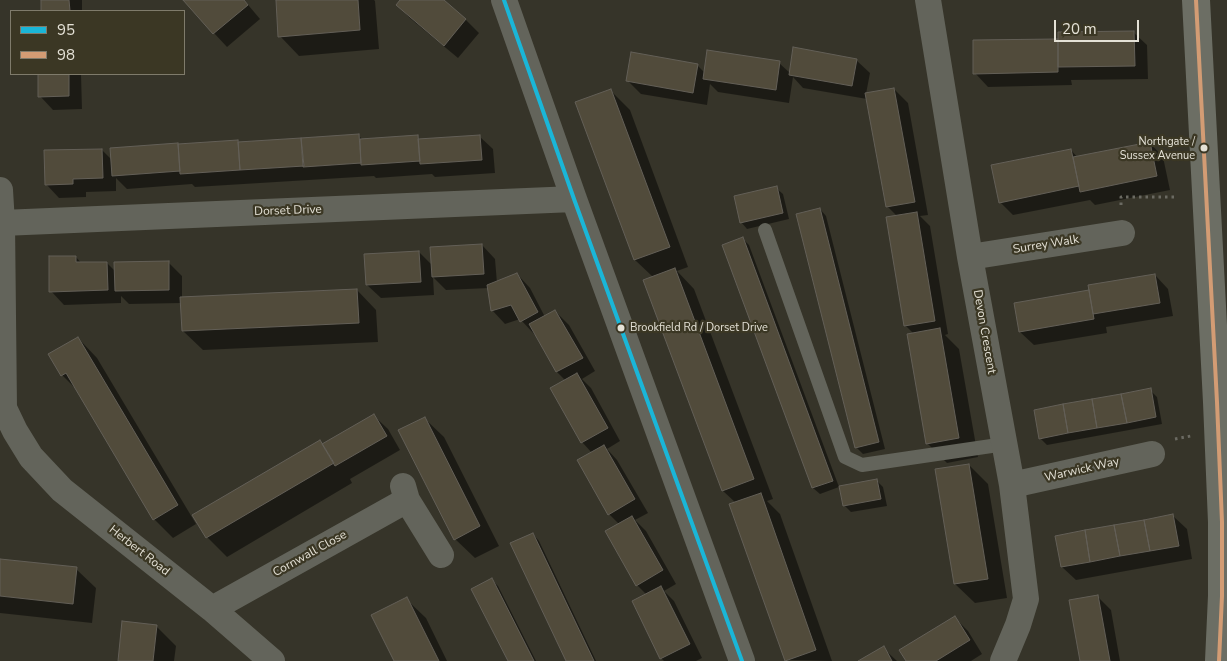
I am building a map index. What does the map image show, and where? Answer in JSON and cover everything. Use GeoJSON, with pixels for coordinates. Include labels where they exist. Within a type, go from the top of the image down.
{"type":"FeatureCollection","features":[{"type":"Feature","properties":{"kind":"main road"},"geometry":{"type":"LineString","coordinates":[[1196,0],[1206,198],[1214,249],[1222,402],[1218,430],[1222,522],[1222,596],[1219,661]]}},
{"type":"Feature","properties":{"kind":"street"},"geometry":{"type":"LineString","coordinates":[[504,0],[574,199],[742,661]]}},
{"type":"Feature","properties":{"kind":"street","name":"Devon Crescent"},"geometry":{"type":"LineString","coordinates":[[928,0],[970,257],[1012,485],[1026,599],[1018,625],[1003,661]]}},
{"type":"Feature","properties":{"kind":"street","name":"Herbert Road"},"geometry":{"type":"LineString","coordinates":[[0,190],[4,408],[8,435],[62,490],[212,609],[272,661]]}},
{"type":"Feature","properties":{"kind":"street","name":"Dorset Drive"},"geometry":{"type":"LineString","coordinates":[[2,224],[574,199]]}},
{"type":"Feature","properties":{"kind":"street","name":"Surrey Walk"},"geometry":{"type":"LineString","coordinates":[[970,257],[1122,232]]}},
{"type":"Feature","properties":{"kind":"street","name":"Warwick Way"},"geometry":{"type":"LineString","coordinates":[[1012,485],[1152,454]]}},
{"type":"Feature","properties":{"kind":"street","name":"Cornwall Close"},"geometry":{"type":"LineString","coordinates":[[212,609],[405,493],[441,555]]}},
{"type":"Feature","properties":{"kind":"lane"},"geometry":{"type":"LineString","coordinates":[[765,230],[845,457],[862,465],[1004,444]]}},
{"type":"Feature","properties":{"kind":"path"},"geometry":{"type":"LineString","coordinates":[[1122,232],[1121,197],[1206,198]]}},
{"type":"Feature","properties":{"kind":"path"},"geometry":{"type":"LineString","coordinates":[[1152,454],[1150,445],[1218,430]]}},
{"type":"Feature","properties":{"kind":"building"},"geometry":{"type":"Polygon","coordinates":[[[41,0],[69,0],[70,10],[41,10],[41,0]]]}},
{"type":"Feature","properties":{"kind":"building"},"geometry":{"type":"Polygon","coordinates":[[[183,0],[244,0],[248,5],[213,34],[183,0]]]}},
{"type":"Feature","properties":{"kind":"building"},"geometry":{"type":"Polygon","coordinates":[[[276,0],[358,0],[360,30],[278,37],[276,0]]]}},
{"type":"Feature","properties":{"kind":"building"},"geometry":{"type":"Polygon","coordinates":[[[400,0],[444,0],[466,19],[444,46],[396,5],[400,0]]]}},
{"type":"Feature","properties":{"kind":"building"},"geometry":{"type":"Polygon","coordinates":[[[1134,31],[1135,66],[1058,67],[1058,32],[1134,31]]]}},
{"type":"Feature","properties":{"kind":"building"},"geometry":{"type":"Polygon","coordinates":[[[1058,39],[1058,72],[973,74],[973,40],[1058,39]]]}},
{"type":"Feature","properties":{"kind":"building"},"geometry":{"type":"Polygon","coordinates":[[[793,47],[857,59],[852,86],[789,75],[793,47]]]}},
{"type":"Feature","properties":{"kind":"building"},"geometry":{"type":"Polygon","coordinates":[[[707,50],[780,61],[776,90],[703,79],[707,50]]]}},
{"type":"Feature","properties":{"kind":"building"},"geometry":{"type":"Polygon","coordinates":[[[631,52],[698,64],[693,93],[626,81],[631,52]]]}},
{"type":"Feature","properties":{"kind":"building"},"geometry":{"type":"Polygon","coordinates":[[[38,75],[69,75],[69,96],[38,97],[38,75]]]}},
{"type":"Feature","properties":{"kind":"building"},"geometry":{"type":"Polygon","coordinates":[[[894,88],[915,202],[886,207],[865,93],[894,88]]]}},
{"type":"Feature","properties":{"kind":"building"},"geometry":{"type":"Polygon","coordinates":[[[611,89],[670,247],[634,260],[575,102],[611,89]]]}},
{"type":"Feature","properties":{"kind":"building"},"geometry":{"type":"Polygon","coordinates":[[[359,134],[361,163],[303,167],[301,138],[359,134]]]}},
{"type":"Feature","properties":{"kind":"building"},"geometry":{"type":"Polygon","coordinates":[[[418,135],[420,161],[361,165],[360,139],[418,135]]]}},
{"type":"Feature","properties":{"kind":"building"},"geometry":{"type":"Polygon","coordinates":[[[480,135],[482,160],[420,164],[418,139],[480,135]]]}},
{"type":"Feature","properties":{"kind":"building"},"geometry":{"type":"Polygon","coordinates":[[[301,138],[304,166],[240,170],[238,142],[301,138]]]}},
{"type":"Feature","properties":{"kind":"building"},"geometry":{"type":"Polygon","coordinates":[[[238,140],[240,170],[180,174],[178,144],[238,140]]]}},
{"type":"Feature","properties":{"kind":"building"},"geometry":{"type":"Polygon","coordinates":[[[1150,142],[1157,176],[1080,192],[1073,157],[1150,142]]]}},
{"type":"Feature","properties":{"kind":"building"},"geometry":{"type":"Polygon","coordinates":[[[178,143],[180,171],[112,176],[110,148],[178,143]]]}},
{"type":"Feature","properties":{"kind":"building"},"geometry":{"type":"Polygon","coordinates":[[[102,149],[103,178],[73,179],[73,184],[45,185],[44,150],[102,149]]]}},
{"type":"Feature","properties":{"kind":"building"},"geometry":{"type":"Polygon","coordinates":[[[1071,149],[1079,186],[999,203],[991,165],[1071,149]]]}},
{"type":"Feature","properties":{"kind":"building"},"geometry":{"type":"Polygon","coordinates":[[[777,186],[783,213],[740,223],[734,196],[777,186]]]}},
{"type":"Feature","properties":{"kind":"building"},"geometry":{"type":"Polygon","coordinates":[[[820,208],[879,442],[855,448],[796,214],[820,208]]]}},
{"type":"Feature","properties":{"kind":"building"},"geometry":{"type":"Polygon","coordinates":[[[917,212],[935,321],[904,326],[886,217],[917,212]]]}},
{"type":"Feature","properties":{"kind":"building"},"geometry":{"type":"Polygon","coordinates":[[[743,237],[833,481],[812,488],[722,245],[743,237]]]}},
{"type":"Feature","properties":{"kind":"building"},"geometry":{"type":"Polygon","coordinates":[[[482,244],[484,274],[432,277],[430,247],[482,244]]]}},
{"type":"Feature","properties":{"kind":"building"},"geometry":{"type":"Polygon","coordinates":[[[419,251],[421,282],[366,285],[364,254],[419,251]]]}},
{"type":"Feature","properties":{"kind":"building"},"geometry":{"type":"Polygon","coordinates":[[[49,256],[76,256],[76,262],[107,262],[108,290],[49,292],[49,256]]]}},
{"type":"Feature","properties":{"kind":"building"},"geometry":{"type":"Polygon","coordinates":[[[169,261],[169,290],[115,291],[114,262],[169,261]]]}},
{"type":"Feature","properties":{"kind":"building"},"geometry":{"type":"Polygon","coordinates":[[[675,268],[754,479],[722,491],[643,280],[675,268]]]}},
{"type":"Feature","properties":{"kind":"building"},"geometry":{"type":"Polygon","coordinates":[[[517,273],[538,312],[520,322],[511,305],[491,311],[487,285],[517,273]]]}},
{"type":"Feature","properties":{"kind":"building"},"geometry":{"type":"Polygon","coordinates":[[[1155,274],[1160,303],[1093,314],[1088,285],[1155,274]]]}},
{"type":"Feature","properties":{"kind":"building"},"geometry":{"type":"Polygon","coordinates":[[[357,289],[359,323],[182,331],[180,297],[357,289]]]}},
{"type":"Feature","properties":{"kind":"building"},"geometry":{"type":"Polygon","coordinates":[[[1089,290],[1094,319],[1019,332],[1014,303],[1089,290]]]}},
{"type":"Feature","properties":{"kind":"building"},"geometry":{"type":"Polygon","coordinates":[[[555,310],[583,358],[556,372],[529,324],[555,310]]]}},
{"type":"Feature","properties":{"kind":"building"},"geometry":{"type":"Polygon","coordinates":[[[940,328],[959,438],[926,444],[907,334],[940,328]]]}},
{"type":"Feature","properties":{"kind":"building"},"geometry":{"type":"Polygon","coordinates":[[[78,337],[178,505],[153,520],[66,373],[61,376],[48,354],[78,337]]]}},
{"type":"Feature","properties":{"kind":"building"},"geometry":{"type":"Polygon","coordinates":[[[577,373],[608,428],[581,443],[550,388],[577,373]]]}},
{"type":"Feature","properties":{"kind":"building"},"geometry":{"type":"Polygon","coordinates":[[[1151,388],[1156,417],[1127,423],[1121,394],[1151,388]]]}},
{"type":"Feature","properties":{"kind":"building"},"geometry":{"type":"Polygon","coordinates":[[[1121,394],[1127,423],[1097,428],[1092,399],[1121,394]]]}},
{"type":"Feature","properties":{"kind":"building"},"geometry":{"type":"Polygon","coordinates":[[[1092,399],[1097,428],[1068,433],[1063,404],[1092,399]]]}},
{"type":"Feature","properties":{"kind":"building"},"geometry":{"type":"Polygon","coordinates":[[[1063,404],[1068,433],[1039,439],[1034,410],[1063,404]]]}},
{"type":"Feature","properties":{"kind":"building"},"geometry":{"type":"Polygon","coordinates":[[[374,414],[387,436],[335,466],[322,444],[374,414]]]}},
{"type":"Feature","properties":{"kind":"building"},"geometry":{"type":"Polygon","coordinates":[[[425,417],[480,526],[454,540],[398,430],[425,417]]]}},
{"type":"Feature","properties":{"kind":"building"},"geometry":{"type":"Polygon","coordinates":[[[320,440],[334,463],[206,538],[192,515],[320,440]]]}},
{"type":"Feature","properties":{"kind":"building"},"geometry":{"type":"Polygon","coordinates":[[[604,445],[635,499],[608,515],[577,460],[604,445]]]}},
{"type":"Feature","properties":{"kind":"building"},"geometry":{"type":"Polygon","coordinates":[[[969,464],[988,579],[954,584],[935,469],[969,464]]]}},
{"type":"Feature","properties":{"kind":"building"},"geometry":{"type":"Polygon","coordinates":[[[877,479],[881,499],[843,506],[839,486],[877,479]]]}},
{"type":"Feature","properties":{"kind":"building"},"geometry":{"type":"Polygon","coordinates":[[[761,493],[816,650],[785,661],[729,504],[761,493]]]}},
{"type":"Feature","properties":{"kind":"building"},"geometry":{"type":"Polygon","coordinates":[[[1173,514],[1179,546],[1150,551],[1144,520],[1173,514]]]}},
{"type":"Feature","properties":{"kind":"building"},"geometry":{"type":"Polygon","coordinates":[[[632,516],[663,570],[636,586],[605,531],[632,516]]]}},
{"type":"Feature","properties":{"kind":"building"},"geometry":{"type":"Polygon","coordinates":[[[1144,520],[1150,551],[1120,556],[1114,525],[1144,520]]]}},
{"type":"Feature","properties":{"kind":"building"},"geometry":{"type":"Polygon","coordinates":[[[1114,525],[1120,556],[1090,562],[1085,530],[1114,525]]]}},
{"type":"Feature","properties":{"kind":"building"},"geometry":{"type":"Polygon","coordinates":[[[1085,530],[1090,562],[1061,567],[1055,536],[1085,530]]]}},
{"type":"Feature","properties":{"kind":"building"},"geometry":{"type":"Polygon","coordinates":[[[533,533],[594,661],[566,661],[510,543],[533,533]]]}},
{"type":"Feature","properties":{"kind":"building"},"geometry":{"type":"Polygon","coordinates":[[[0,559],[77,567],[73,604],[0,596],[0,559]]]}},
{"type":"Feature","properties":{"kind":"building"},"geometry":{"type":"Polygon","coordinates":[[[492,578],[534,661],[508,661],[471,589],[492,578]]]}},
{"type":"Feature","properties":{"kind":"building"},"geometry":{"type":"Polygon","coordinates":[[[661,586],[690,644],[660,659],[632,601],[661,586]]]}},
{"type":"Feature","properties":{"kind":"building"},"geometry":{"type":"Polygon","coordinates":[[[1098,595],[1110,661],[1080,661],[1069,600],[1098,595]]]}},
{"type":"Feature","properties":{"kind":"building"},"geometry":{"type":"Polygon","coordinates":[[[407,597],[439,661],[394,661],[371,615],[407,597]]]}},
{"type":"Feature","properties":{"kind":"building"},"geometry":{"type":"Polygon","coordinates":[[[955,616],[970,640],[936,661],[906,661],[899,650],[955,616]]]}},
{"type":"Feature","properties":{"kind":"building"},"geometry":{"type":"Polygon","coordinates":[[[122,621],[157,625],[153,661],[118,661],[122,621]]]}},
{"type":"Feature","properties":{"kind":"building"},"geometry":{"type":"Polygon","coordinates":[[[884,646],[892,661],[858,661],[884,646]]]}},
{"type":"Feature","properties":{"kind":"transit line","name":"95"},"geometry":{"type":"LineString","coordinates":[[504,0],[574,199],[742,661]]}},
{"type":"Feature","properties":{"kind":"transit line","name":"98"},"geometry":{"type":"LineString","coordinates":[[1196,0],[1222,522],[1222,596],[1219,661]]}},
{"type":"Feature","properties":{"kind":"place","name":"Northgate / Sussex Avenue"},"geometry":{"type":"Point","coordinates":[1204,148]}},
{"type":"Feature","properties":{"kind":"place","name":"Brookfield Rd / Dorset Drive"},"geometry":{"type":"Point","coordinates":[621,328]}}]}
